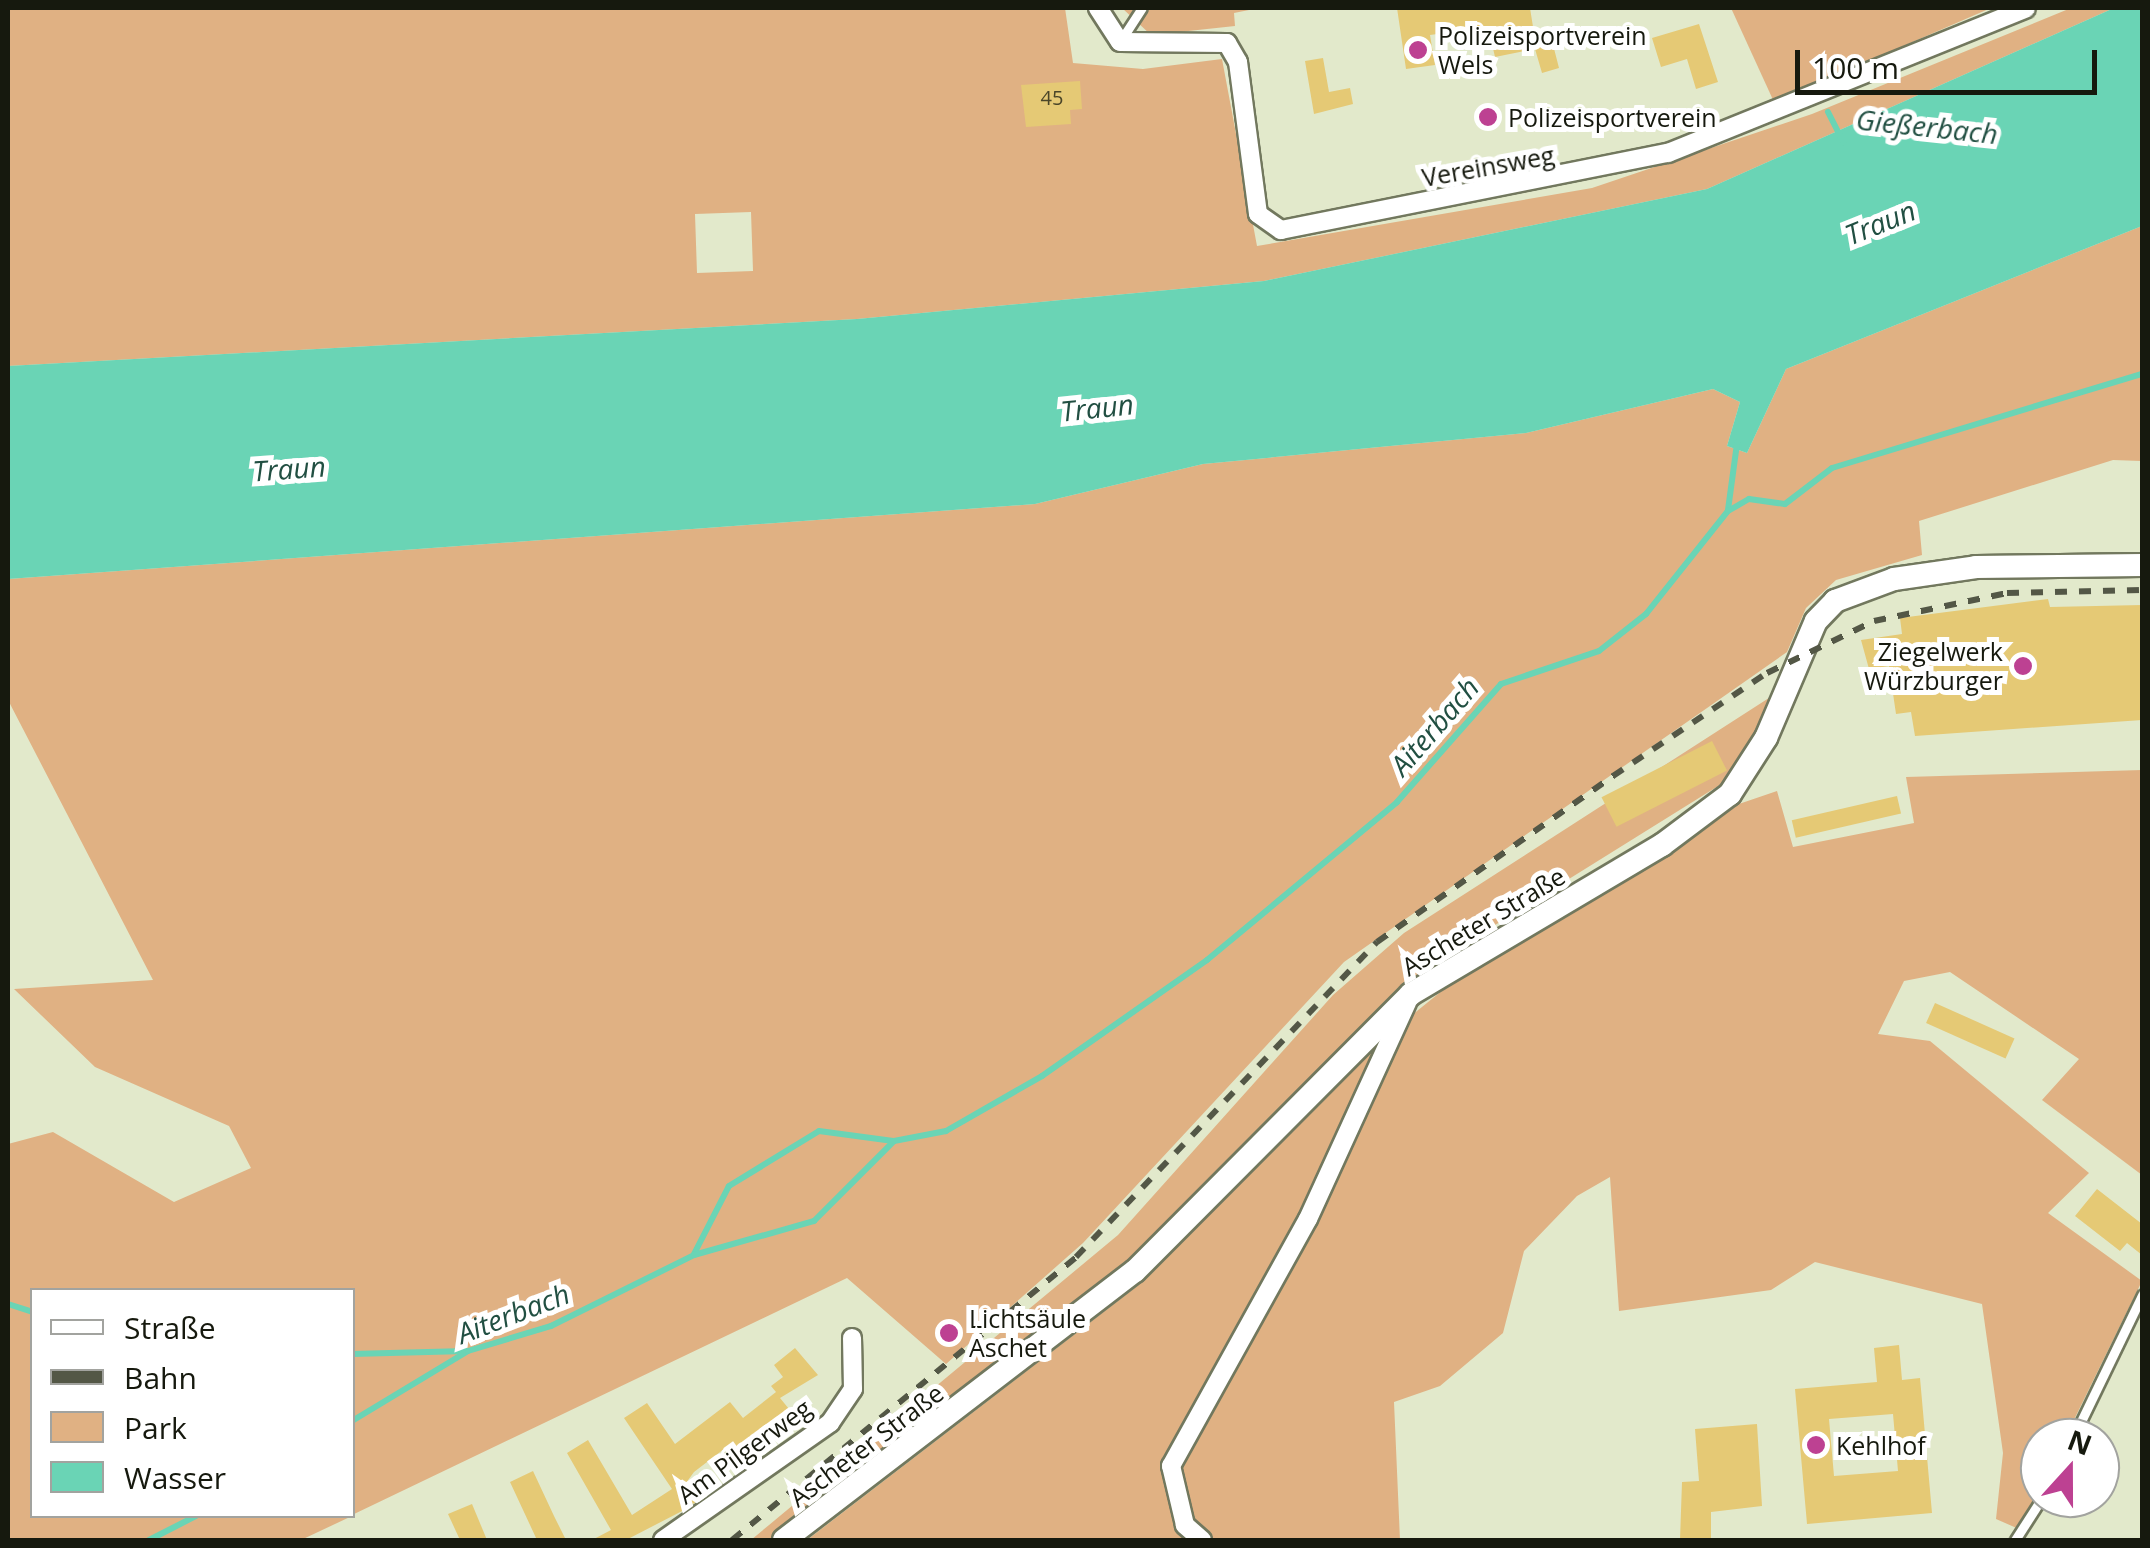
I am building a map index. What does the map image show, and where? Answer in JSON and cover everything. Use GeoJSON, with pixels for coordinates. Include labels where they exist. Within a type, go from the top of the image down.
{"type":"FeatureCollection","features":[{"type":"Feature","properties":{"kind":"main road","name":"Ascheter Straße"},"geometry":{"type":"LineString","coordinates":[[784,1540],[1135,1271],[1411,994],[1662,845],[1730,794],[1766,738],[1816,621],[1835,600],[1894,579],[1976,559],[2142,565]]}},
{"type":"Feature","properties":{"kind":"street","name":"Vereinsweg"},"geometry":{"type":"LineString","coordinates":[[1120,42],[1227,43],[1238,62],[1258,214],[1281,230],[1668,153],[2026,8]]}},
{"type":"Feature","properties":{"kind":"street"},"geometry":{"type":"LineString","coordinates":[[1099,10],[1120,42]]}},
{"type":"Feature","properties":{"kind":"street"},"geometry":{"type":"LineString","coordinates":[[1202,1540],[1186,1525],[1170,1466],[1308,1219],[1411,994]]}},
{"type":"Feature","properties":{"kind":"street","name":"Am Pilgerweg"},"geometry":{"type":"LineString","coordinates":[[663,1540],[830,1423],[852,1389],[852,1338]]}},
{"type":"Feature","properties":{"kind":"lane"},"geometry":{"type":"LineString","coordinates":[[1120,42],[1142,8]]}},
{"type":"Feature","properties":{"kind":"lane"},"geometry":{"type":"LineString","coordinates":[[2083,1418],[2142,1294]]}},
{"type":"Feature","properties":{"kind":"lane"},"geometry":{"type":"LineString","coordinates":[[2015,1540],[2029,1518]]}},
{"type":"Feature","properties":{"kind":"green space"},"geometry":{"type":"Polygon","coordinates":[[[8,8],[1065,8],[1073,63],[1143,69],[1222,59],[1257,246],[1592,188],[1812,114],[2071,8],[2114,8],[1707,189],[1264,281],[857,319],[8,366],[8,8]],[[751,212],[695,214],[697,273],[753,271],[751,212]]]}},
{"type":"Feature","properties":{"kind":"green space"},"geometry":{"type":"Polygon","coordinates":[[[1122,8],[1259,8],[1234,13],[1235,26],[1151,35],[1122,8]]]}},
{"type":"Feature","properties":{"kind":"green space"},"geometry":{"type":"Polygon","coordinates":[[[1731,8],[1991,8],[1774,102],[1731,8]]]}},
{"type":"Feature","properties":{"kind":"green space"},"geometry":{"type":"Polygon","coordinates":[[[2142,226],[2142,461],[2113,460],[1919,521],[1922,555],[1836,580],[1806,608],[1787,652],[1344,962],[1083,1243],[946,1364],[847,1278],[355,1514],[355,1288],[30,1288],[30,1518],[348,1518],[301,1540],[8,1540],[8,1144],[53,1132],[174,1202],[251,1168],[229,1126],[95,1067],[14,989],[153,980],[8,700],[8,579],[1035,504],[1203,464],[1526,433],[1713,389],[1740,402],[1727,446],[1747,453],[1786,369],[2142,226]]]}},
{"type":"Feature","properties":{"kind":"green space"},"geometry":{"type":"Polygon","coordinates":[[[1772,696],[1752,748],[1723,783],[1426,968],[1104,1285],[837,1492],[768,1540],[751,1540],[1118,1235],[1333,995],[1404,933],[1772,696]]]}},
{"type":"Feature","properties":{"kind":"green space"},"geometry":{"type":"Polygon","coordinates":[[[2142,770],[2142,1175],[2042,1100],[2079,1059],[1950,972],[1904,981],[1878,1034],[1930,1041],[2089,1173],[2048,1213],[2142,1281],[2075,1418],[2020,1418],[2020,1518],[2034,1518],[2028,1533],[1996,1519],[2003,1453],[1982,1304],[1815,1262],[1771,1290],[1619,1311],[1610,1177],[1577,1196],[1524,1251],[1503,1333],[1440,1386],[1394,1402],[1400,1540],[807,1540],[1136,1287],[1380,1041],[1459,977],[1733,806],[1777,791],[1793,847],[1914,823],[1906,777],[2142,770]]]}},
{"type":"Feature","properties":{"kind":"water","name":"Traun"},"geometry":{"type":"Polygon","coordinates":[[[2114,8],[2142,8],[2142,226],[1786,369],[1747,453],[1727,446],[1740,402],[1713,389],[1526,433],[1203,464],[1035,504],[8,579],[8,366],[857,319],[1264,281],[1707,189],[2114,8]]]}},
{"type":"Feature","properties":{"kind":"building","name":"Polizeisportverein Wels"},"geometry":{"type":"Polygon","coordinates":[[[1397,8],[1530,8],[1534,33],[1549,29],[1559,68],[1542,73],[1535,49],[1495,57],[1488,27],[1430,35],[1435,65],[1406,69],[1397,8]]]}},
{"type":"Feature","properties":{"kind":"building"},"geometry":{"type":"Polygon","coordinates":[[[1699,24],[1718,82],[1696,89],[1687,59],[1661,67],[1652,38],[1699,24]]]}},
{"type":"Feature","properties":{"kind":"building"},"geometry":{"type":"Polygon","coordinates":[[[1323,58],[1329,92],[1350,88],[1353,104],[1314,114],[1305,61],[1323,58]]]}},
{"type":"Feature","properties":{"kind":"building"},"geometry":{"type":"Polygon","coordinates":[[[1080,81],[1082,109],[1070,110],[1071,124],[1026,127],[1021,85],[1080,81]]]}},
{"type":"Feature","properties":{"kind":"building","name":"Ziegelwerk Würzburger"},"geometry":{"type":"Polygon","coordinates":[[[2048,599],[2050,607],[2142,605],[2142,720],[1915,736],[1911,712],[1896,714],[1889,666],[1869,669],[1861,640],[1902,634],[1900,618],[2048,599]]]}},
{"type":"Feature","properties":{"kind":"building"},"geometry":{"type":"Polygon","coordinates":[[[1712,741],[1727,770],[1616,827],[1602,797],[1712,741]]]}},
{"type":"Feature","properties":{"kind":"building"},"geometry":{"type":"Polygon","coordinates":[[[1897,796],[1901,814],[1796,838],[1792,820],[1897,796]]]}},
{"type":"Feature","properties":{"kind":"building"},"geometry":{"type":"Polygon","coordinates":[[[1935,1003],[2014,1038],[2006,1058],[1926,1023],[1935,1003]]]}},
{"type":"Feature","properties":{"kind":"building"},"geometry":{"type":"Polygon","coordinates":[[[2097,1189],[2142,1224],[2142,1255],[2127,1243],[2120,1251],[2075,1216],[2097,1189]]]}},
{"type":"Feature","properties":{"kind":"building","name":"Kehlhof"},"geometry":{"type":"Polygon","coordinates":[[[1899,1345],[1902,1380],[1920,1378],[1932,1513],[1807,1524],[1795,1389],[1877,1382],[1874,1348],[1899,1345]],[[1893,1414],[1829,1419],[1834,1476],[1898,1471],[1893,1414]]]}},
{"type":"Feature","properties":{"kind":"building"},"geometry":{"type":"Polygon","coordinates":[[[795,1348],[818,1375],[780,1398],[798,1420],[735,1464],[724,1449],[694,1472],[686,1483],[697,1501],[686,1509],[626,1540],[592,1540],[611,1530],[567,1453],[588,1440],[632,1515],[672,1489],[624,1418],[647,1403],[675,1444],[730,1402],[743,1418],[776,1392],[771,1386],[783,1377],[774,1365],[795,1348]]]}},
{"type":"Feature","properties":{"kind":"building"},"geometry":{"type":"Polygon","coordinates":[[[1757,1424],[1762,1506],[1711,1512],[1711,1540],[1680,1540],[1682,1482],[1699,1481],[1695,1429],[1757,1424]]]}},
{"type":"Feature","properties":{"kind":"building"},"geometry":{"type":"Polygon","coordinates":[[[533,1471],[566,1540],[537,1540],[510,1482],[533,1471]]]}},
{"type":"Feature","properties":{"kind":"building"},"geometry":{"type":"Polygon","coordinates":[[[472,1504],[487,1540],[460,1540],[448,1514],[472,1504]]]}},
{"type":"Feature","properties":{"kind":"waterway","name":"Gießerbach"},"geometry":{"type":"LineString","coordinates":[[1828,112],[1843,142]]}},
{"type":"Feature","properties":{"kind":"waterway","name":"Aiterbach"},"geometry":{"type":"LineString","coordinates":[[355,1419],[468,1351],[551,1326],[694,1255],[814,1221],[894,1141],[946,1131],[1042,1076],[1207,960],[1397,802],[1501,684],[1599,651],[1646,614],[1728,511],[1749,499],[1785,504],[1832,468],[2142,374]]}},
{"type":"Feature","properties":{"kind":"waterway"},"geometry":{"type":"LineString","coordinates":[[1728,510],[1737,443]]}},
{"type":"Feature","properties":{"kind":"waterway","name":"Aiterbach"},"geometry":{"type":"LineString","coordinates":[[694,1254],[729,1186],[819,1131],[893,1141]]}},
{"type":"Feature","properties":{"kind":"waterway"},"geometry":{"type":"LineString","coordinates":[[8,1304],[30,1311]]}},
{"type":"Feature","properties":{"kind":"waterway"},"geometry":{"type":"LineString","coordinates":[[355,1354],[466,1351]]}},
{"type":"Feature","properties":{"kind":"waterway","name":"Aiterbach"},"geometry":{"type":"LineString","coordinates":[[149,1540],[192,1518]]}},
{"type":"Feature","properties":{"kind":"railway"},"geometry":{"type":"LineString","coordinates":[[732,1540],[1076,1257],[1377,942],[1613,776],[1767,673],[1874,621],[2007,593],[2142,590]]}},
{"type":"Feature","properties":{"kind":"place","name":"Polizeisportverein Wels"},"geometry":{"type":"Point","coordinates":[1418,50]}},
{"type":"Feature","properties":{"kind":"place","name":"Polizeisportverein"},"geometry":{"type":"Point","coordinates":[1488,117]}},
{"type":"Feature","properties":{"kind":"place","name":"Ziegelwerk Würzburger"},"geometry":{"type":"Point","coordinates":[2023,666]}},
{"type":"Feature","properties":{"kind":"place","name":"Lichtsäule Aschet"},"geometry":{"type":"Point","coordinates":[949,1333]}},
{"type":"Feature","properties":{"kind":"place","name":"Kehlhof"},"geometry":{"type":"Point","coordinates":[1816,1445]}}]}
